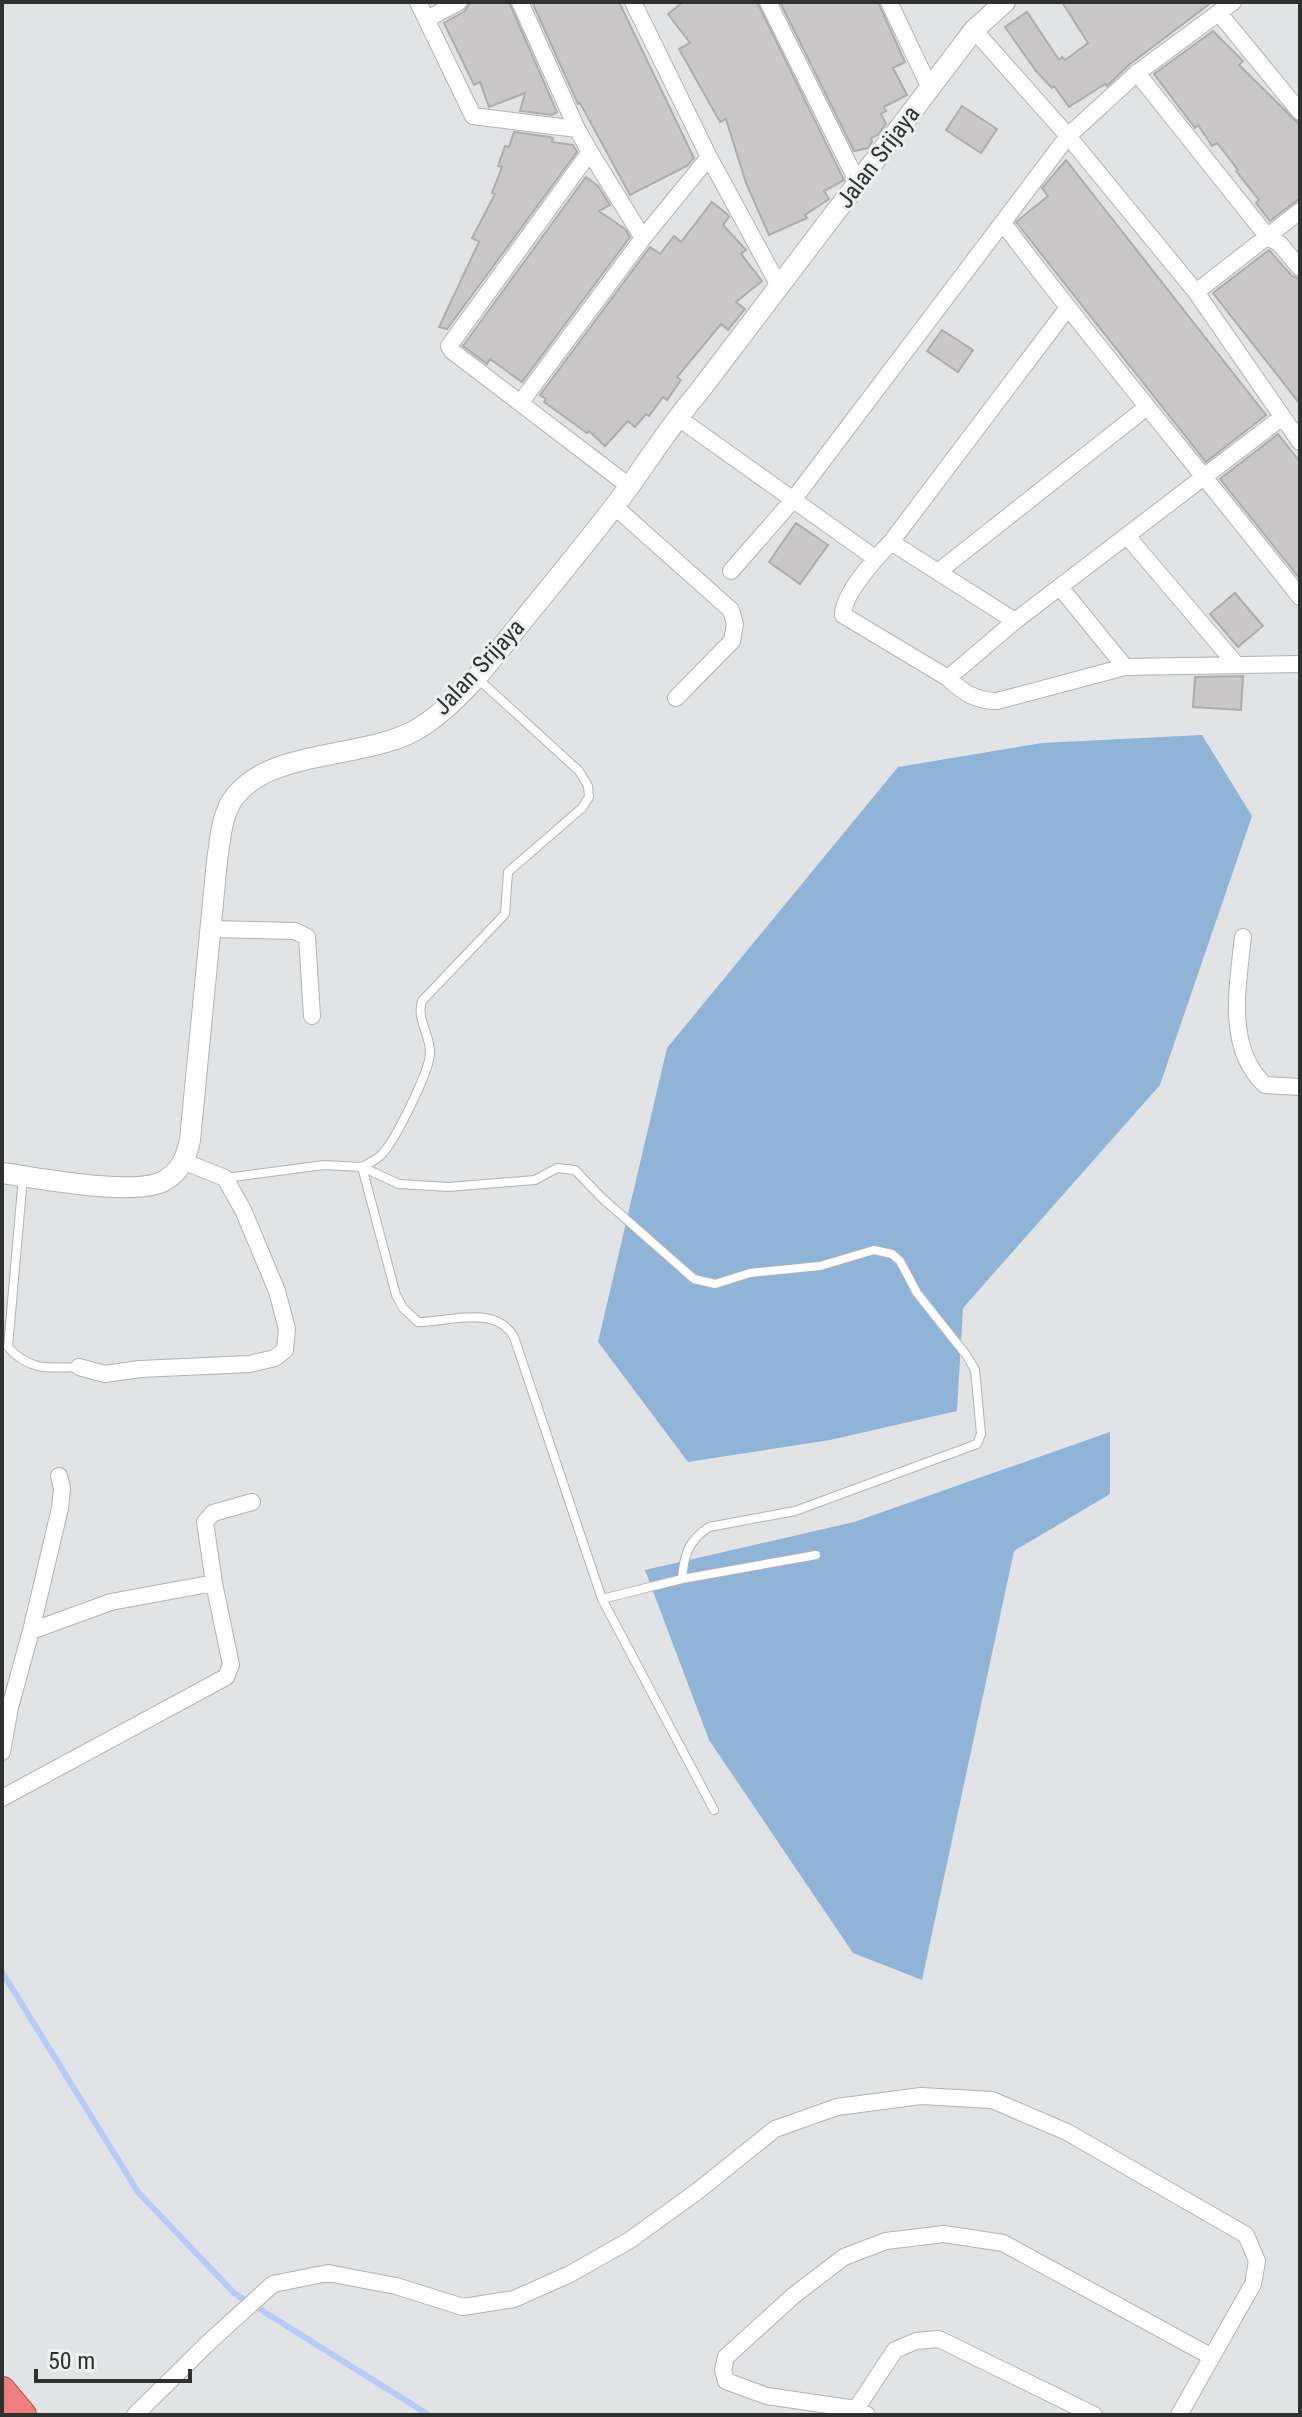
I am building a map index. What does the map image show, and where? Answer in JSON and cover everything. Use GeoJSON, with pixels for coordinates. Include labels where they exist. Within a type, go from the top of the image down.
{"type":"FeatureCollection","features":[{"type":"Feature","properties":{"kind":"highway"},"geometry":{"type":"LineString","coordinates":[[2,2391],[22,2415]]}},
{"type":"Feature","properties":{"kind":"street"},"geometry":{"type":"LineString","coordinates":[[418,2],[473,116],[577,129]]}},
{"type":"Feature","properties":{"kind":"street"},"geometry":{"type":"LineString","coordinates":[[427,19],[459,2]]}},
{"type":"Feature","properties":{"kind":"street"},"geometry":{"type":"LineString","coordinates":[[520,2],[577,129],[643,238]]}},
{"type":"Feature","properties":{"kind":"street"},"geometry":{"type":"LineString","coordinates":[[633,2],[709,157],[779,286]]}},
{"type":"Feature","properties":{"kind":"street"},"geometry":{"type":"LineString","coordinates":[[768,2],[858,183]]}},
{"type":"Feature","properties":{"kind":"street"},"geometry":{"type":"LineString","coordinates":[[889,2],[930,88]]}},
{"type":"Feature","properties":{"kind":"street","name":"Jalan Srijaya"},"geometry":{"type":"LineString","coordinates":[[185,1162],[190,1140],[223,822],[230,803],[267,770],[393,740],[423,726],[447,707],[476,677],[614,506],[677,417],[974,30],[1005,2]]}},
{"type":"Feature","properties":{"kind":"street"},"geometry":{"type":"LineString","coordinates":[[731,571],[793,500],[1068,136],[1137,73],[1233,2]]}},
{"type":"Feature","properties":{"kind":"street"},"geometry":{"type":"LineString","coordinates":[[1219,13],[1294,91],[1300,112]]}},
{"type":"Feature","properties":{"kind":"street"},"geometry":{"type":"LineString","coordinates":[[974,30],[1068,136],[1196,292],[1300,442]]}},
{"type":"Feature","properties":{"kind":"street"},"geometry":{"type":"LineString","coordinates":[[1137,73],[1267,236],[1280,244],[1300,268]]}},
{"type":"Feature","properties":{"kind":"street"},"geometry":{"type":"LineString","coordinates":[[590,152],[449,343],[452,351],[629,486]]}},
{"type":"Feature","properties":{"kind":"street"},"geometry":{"type":"LineString","coordinates":[[521,402],[643,238],[709,157]]}},
{"type":"Feature","properties":{"kind":"street"},"geometry":{"type":"LineString","coordinates":[[1196,292],[1300,211]]}},
{"type":"Feature","properties":{"kind":"street"},"geometry":{"type":"LineString","coordinates":[[1003,223],[1067,309],[1300,597]]}},
{"type":"Feature","properties":{"kind":"street"},"geometry":{"type":"LineString","coordinates":[[1067,309],[891,542],[875,558],[846,601],[843,615],[948,678],[963,693],[988,701],[1125,667],[1300,664]]}},
{"type":"Feature","properties":{"kind":"street"},"geometry":{"type":"LineString","coordinates":[[939,571],[1147,407]]}},
{"type":"Feature","properties":{"kind":"street"},"geometry":{"type":"LineString","coordinates":[[677,417],[875,558]]}},
{"type":"Feature","properties":{"kind":"street"},"geometry":{"type":"LineString","coordinates":[[948,678],[1015,621],[1281,418]]}},
{"type":"Feature","properties":{"kind":"street"},"geometry":{"type":"LineString","coordinates":[[614,506],[734,616],[732,641],[676,698]]}},
{"type":"Feature","properties":{"kind":"street"},"geometry":{"type":"LineString","coordinates":[[1127,536],[1235,663]]}},
{"type":"Feature","properties":{"kind":"street"},"geometry":{"type":"LineString","coordinates":[[891,542],[1015,621]]}},
{"type":"Feature","properties":{"kind":"street"},"geometry":{"type":"LineString","coordinates":[[1060,587],[1125,667]]}},
{"type":"Feature","properties":{"kind":"street"},"geometry":{"type":"LineString","coordinates":[[210,929],[303,933],[307,937],[312,1016]]}},
{"type":"Feature","properties":{"kind":"street"},"geometry":{"type":"LineString","coordinates":[[1243,937],[1236,1003],[1240,1040],[1248,1062],[1265,1085],[1300,1087]]}},
{"type":"Feature","properties":{"kind":"street"},"geometry":{"type":"LineString","coordinates":[[2,1173],[130,1188],[163,1182],[185,1162],[225,1178],[243,1210],[277,1291],[287,1329],[285,1350],[275,1358],[250,1364],[140,1369],[105,1374],[79,1367]]}},
{"type":"Feature","properties":{"kind":"street"},"geometry":{"type":"LineString","coordinates":[[2,1752],[10,1707],[60,1508],[62,1488],[59,1476]]}},
{"type":"Feature","properties":{"kind":"street"},"geometry":{"type":"LineString","coordinates":[[2,1798],[226,1677],[231,1665],[214,1583],[206,1519],[213,1513],[252,1502]]}},
{"type":"Feature","properties":{"kind":"street"},"geometry":{"type":"LineString","coordinates":[[31,1631],[111,1602],[214,1583]]}},
{"type":"Feature","properties":{"kind":"street"},"geometry":{"type":"LineString","coordinates":[[135,2415],[273,2284],[328,2273],[396,2286],[463,2307],[514,2299],[570,2274],[630,2240],[775,2129],[837,2107],[921,2096],[992,2100],[1067,2132],[1246,2235],[1257,2261],[1253,2284],[1179,2415]]}},
{"type":"Feature","properties":{"kind":"street"},"geometry":{"type":"LineString","coordinates":[[1094,2415],[939,2339],[916,2341],[895,2350],[862,2412],[767,2396],[726,2381],[723,2370],[726,2357],[793,2296],[844,2257],[886,2241],[944,2234],[1003,2243],[1212,2357]]}},
{"type":"Feature","properties":{"kind":"lane"},"geometry":{"type":"LineString","coordinates":[[362,1167],[379,1158],[390,1146],[428,1066],[429,1040],[420,1018],[422,1001],[505,914],[508,872],[582,808],[589,797],[588,786],[579,771],[476,677]]}},
{"type":"Feature","properties":{"kind":"lane"},"geometry":{"type":"LineString","coordinates":[[225,1178],[324,1165],[362,1167],[387,1180],[418,1187],[535,1180],[557,1168],[575,1170],[602,1198],[694,1279],[715,1284],[750,1273],[820,1266],[874,1250],[884,1250],[900,1261],[917,1293],[975,1370],[981,1434],[977,1444],[795,1511],[709,1527],[698,1534],[689,1546],[682,1579]]}},
{"type":"Feature","properties":{"kind":"lane"},"geometry":{"type":"LineString","coordinates":[[362,1167],[396,1295],[410,1317],[418,1322],[484,1317],[499,1320],[508,1326],[602,1599],[714,1810]]}},
{"type":"Feature","properties":{"kind":"lane"},"geometry":{"type":"LineString","coordinates":[[23,1176],[8,1347],[17,1356],[42,1369],[79,1367]]}},
{"type":"Feature","properties":{"kind":"lane"},"geometry":{"type":"LineString","coordinates":[[602,1599],[682,1579],[816,1555]]}},
{"type":"Feature","properties":{"kind":"shaded area"},"geometry":{"type":"Polygon","coordinates":[[[1202,735],[1252,816],[1160,1085],[963,1308],[957,1411],[830,1440],[688,1462],[598,1342],[667,1048],[898,767],[1042,743],[1202,735]]]}},
{"type":"Feature","properties":{"kind":"shaded area"},"geometry":{"type":"Polygon","coordinates":[[[1110,1432],[1110,1494],[1014,1551],[922,1980],[853,1953],[709,1740],[645,1570],[854,1522],[1110,1432]]]}},
{"type":"Feature","properties":{"kind":"building"},"geometry":{"type":"Polygon","coordinates":[[[470,2],[509,2],[557,112],[552,115],[520,111],[525,93],[489,107],[480,82],[474,85],[444,23],[465,11],[470,2]]]}},
{"type":"Feature","properties":{"kind":"building"},"geometry":{"type":"Polygon","coordinates":[[[532,2],[619,2],[694,158],[687,166],[630,195],[578,104],[532,2]]]}},
{"type":"Feature","properties":{"kind":"building"},"geometry":{"type":"Polygon","coordinates":[[[683,2],[757,2],[844,180],[824,191],[829,199],[805,215],[807,218],[769,235],[746,183],[726,119],[720,122],[679,49],[690,43],[668,14],[683,2]]]}},
{"type":"Feature","properties":{"kind":"building"},"geometry":{"type":"Polygon","coordinates":[[[780,2],[878,2],[905,62],[893,68],[907,95],[884,107],[886,111],[881,114],[886,124],[878,135],[871,138],[868,148],[854,151],[780,2]]]}},
{"type":"Feature","properties":{"kind":"building"},"geometry":{"type":"Polygon","coordinates":[[[1062,2],[1212,2],[1130,64],[1107,86],[1105,84],[1069,107],[1054,86],[1052,88],[1036,71],[1005,27],[1027,12],[1059,60],[1062,57],[1065,60],[1088,43],[1062,2]]]}},
{"type":"Feature","properties":{"kind":"building"},"geometry":{"type":"Polygon","coordinates":[[[1213,31],[1243,61],[1239,65],[1300,125],[1300,198],[1270,221],[1256,203],[1259,200],[1217,143],[1212,146],[1198,125],[1195,128],[1154,74],[1213,31]]]}},
{"type":"Feature","properties":{"kind":"building"},"geometry":{"type":"Polygon","coordinates":[[[962,106],[997,129],[981,153],[946,130],[962,106]]]}},
{"type":"Feature","properties":{"kind":"building"},"geometry":{"type":"Polygon","coordinates":[[[514,132],[550,137],[553,138],[552,142],[573,145],[577,152],[447,329],[439,327],[479,242],[472,238],[495,194],[492,193],[502,167],[498,166],[514,132]]]}},
{"type":"Feature","properties":{"kind":"building"},"geometry":{"type":"Polygon","coordinates":[[[1066,160],[1266,415],[1206,462],[1016,222],[1048,196],[1042,188],[1066,160]]]}},
{"type":"Feature","properties":{"kind":"building"},"geometry":{"type":"Polygon","coordinates":[[[586,177],[598,186],[610,205],[599,211],[625,229],[630,237],[522,382],[490,359],[487,364],[463,346],[586,177]]]}},
{"type":"Feature","properties":{"kind":"building"},"geometry":{"type":"Polygon","coordinates":[[[712,202],[729,217],[723,225],[746,250],[741,254],[762,281],[736,302],[745,309],[728,330],[721,324],[677,377],[681,380],[667,400],[663,397],[649,416],[646,414],[635,427],[628,421],[605,446],[589,431],[587,433],[544,402],[546,399],[540,395],[650,247],[660,254],[674,236],[681,242],[712,202]]]}},
{"type":"Feature","properties":{"kind":"building"},"geometry":{"type":"Polygon","coordinates":[[[1269,250],[1292,276],[1300,279],[1300,404],[1213,293],[1269,250]]]}},
{"type":"Feature","properties":{"kind":"building"},"geometry":{"type":"Polygon","coordinates":[[[942,330],[973,350],[958,372],[927,351],[942,330]]]}},
{"type":"Feature","properties":{"kind":"building"},"geometry":{"type":"Polygon","coordinates":[[[1278,434],[1300,462],[1300,579],[1220,479],[1278,434]]]}},
{"type":"Feature","properties":{"kind":"building"},"geometry":{"type":"Polygon","coordinates":[[[796,523],[828,545],[800,584],[769,562],[796,523]]]}},
{"type":"Feature","properties":{"kind":"building"},"geometry":{"type":"Polygon","coordinates":[[[1235,593],[1263,626],[1238,647],[1210,614],[1235,593]]]}},
{"type":"Feature","properties":{"kind":"building"},"geometry":{"type":"Polygon","coordinates":[[[1243,676],[1241,710],[1193,707],[1195,677],[1243,676]]]}},
{"type":"Feature","properties":{"kind":"waterway"},"geometry":{"type":"LineString","coordinates":[[2,1972],[138,2192],[234,2293],[429,2415]]}}]}
